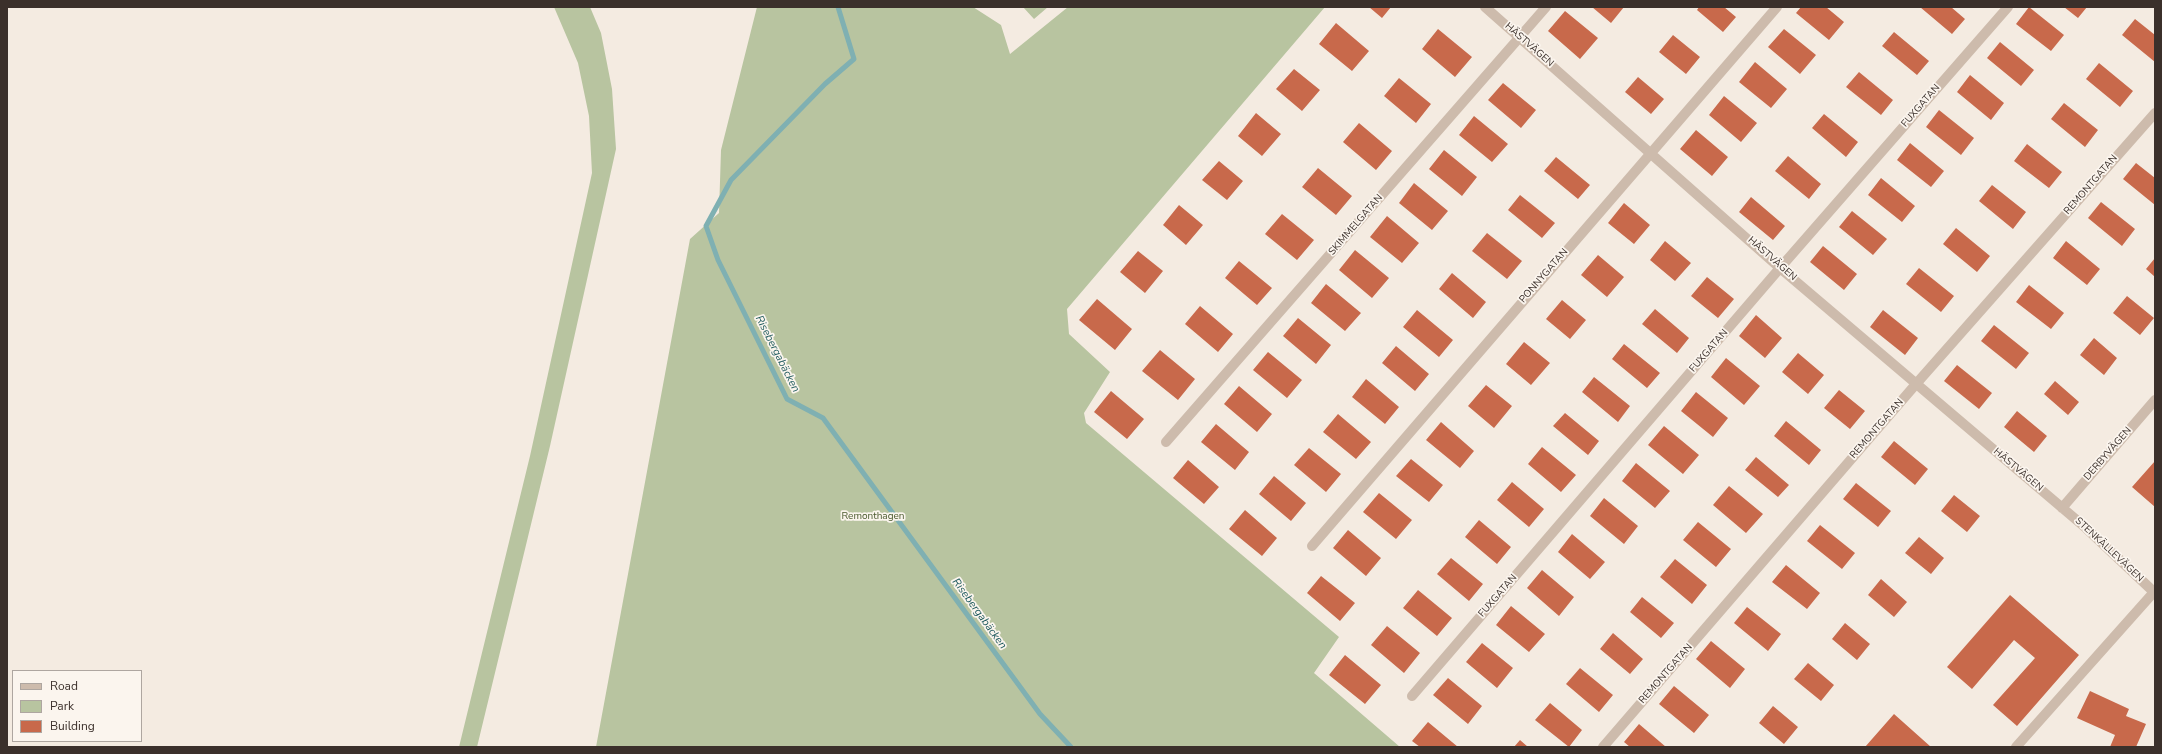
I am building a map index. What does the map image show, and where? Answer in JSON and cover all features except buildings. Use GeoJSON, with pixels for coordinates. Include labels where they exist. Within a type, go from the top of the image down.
{"type":"FeatureCollection","features":[{"type":"Feature","properties":{"kind":"street","name":"HÄSTVÄGEN"},"geometry":{"type":"LineString","coordinates":[[1485,7],[1780,268],[2062,508]]}},
{"type":"Feature","properties":{"kind":"street","name":"SKIMMELGATAN"},"geometry":{"type":"LineString","coordinates":[[1166,442],[1546,7]]}},
{"type":"Feature","properties":{"kind":"street","name":"PONNYGATAN"},"geometry":{"type":"LineString","coordinates":[[1312,546],[1777,7]]}},
{"type":"Feature","properties":{"kind":"street","name":"FUXGATAN"},"geometry":{"type":"LineString","coordinates":[[1412,696],[1780,268],[2008,7]]}},
{"type":"Feature","properties":{"kind":"street","name":"REMONTGATAN"},"geometry":{"type":"LineString","coordinates":[[1603,747],[1916,384],[2155,113]]}},
{"type":"Feature","properties":{"kind":"street","name":"DERBYVÄGEN"},"geometry":{"type":"LineString","coordinates":[[2062,508],[2155,400]]}},
{"type":"Feature","properties":{"kind":"street","name":"STENKÄLLEVÄGEN"},"geometry":{"type":"LineString","coordinates":[[2062,508],[2154,592]]}},
{"type":"Feature","properties":{"kind":"street"},"geometry":{"type":"LineString","coordinates":[[2016,747],[2154,592]]}},
{"type":"Feature","properties":{"kind":"green space"},"geometry":{"type":"Polygon","coordinates":[[[554,7],[590,7],[601,33],[612,89],[616,149],[550,446],[477,747],[459,747],[530,456],[592,173],[589,116],[578,63],[554,7]]]}},
{"type":"Feature","properties":{"kind":"green space","name":"Remonthagen"},"geometry":{"type":"Polygon","coordinates":[[[757,7],[973,7],[1001,25],[1010,54],[1068,7],[1325,7],[1067,309],[1069,334],[1110,372],[1084,413],[1086,423],[1339,637],[1314,673],[1400,747],[596,747],[690,239],[719,213],[721,150],[757,7]]]}},
{"type":"Feature","properties":{"kind":"green space"},"geometry":{"type":"Polygon","coordinates":[[[1023,7],[1048,7],[1034,19],[1023,7]]]}},
{"type":"Feature","properties":{"kind":"waterway","name":"Risebergabäcken"},"geometry":{"type":"LineString","coordinates":[[838,7],[854,59],[825,84],[731,180],[706,226],[718,260],[787,399],[823,418],[1040,714],[1071,747]]}}]}
